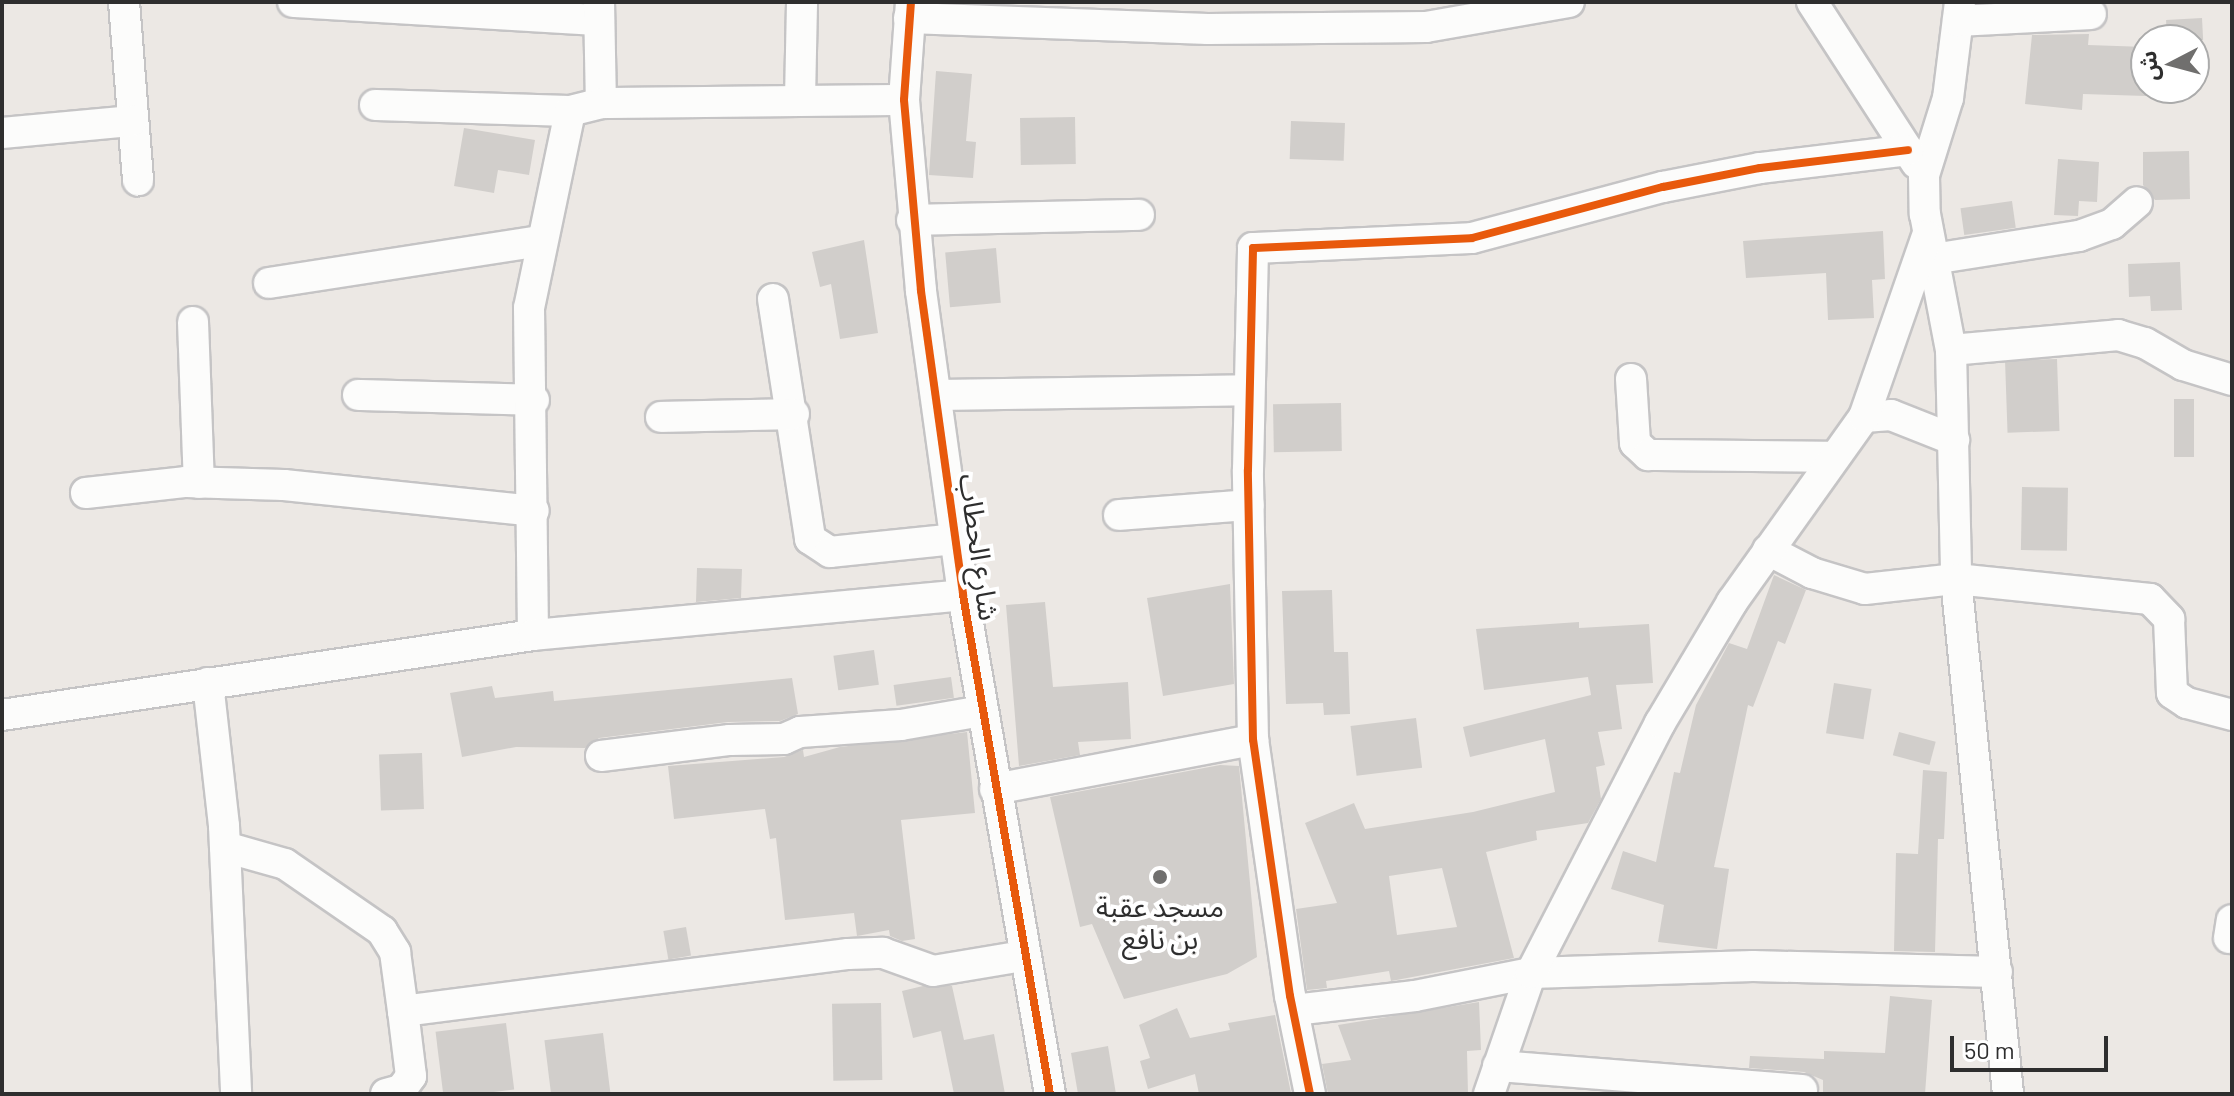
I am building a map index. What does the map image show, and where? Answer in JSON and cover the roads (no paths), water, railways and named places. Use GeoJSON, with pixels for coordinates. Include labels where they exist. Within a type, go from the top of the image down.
{"type":"FeatureCollection","features":[{"type":"Feature","properties":{"kind":"street"},"geometry":{"type":"LineString","coordinates":[[124,2],[138,180]]}},
{"type":"Feature","properties":{"kind":"street"},"geometry":{"type":"LineString","coordinates":[[293,2],[598,11],[601,103]]}},
{"type":"Feature","properties":{"kind":"street"},"geometry":{"type":"LineString","coordinates":[[800,99],[802,2]]}},
{"type":"Feature","properties":{"kind":"street"},"geometry":{"type":"LineString","coordinates":[[910,10],[1426,27],[1569,2]]}},
{"type":"Feature","properties":{"kind":"street"},"geometry":{"type":"LineString","coordinates":[[1812,2],[1916,162],[1951,350],[1956,579],[2008,1094]]}},
{"type":"Feature","properties":{"kind":"street","name":"شارع الحطاب"},"geometry":{"type":"LineString","coordinates":[[910,10],[904,100],[912,220],[963,595],[1023,956],[1050,1094]]}},
{"type":"Feature","properties":{"kind":"street"},"geometry":{"type":"LineString","coordinates":[[1916,162],[1948,98],[1959,12],[2091,14]]}},
{"type":"Feature","properties":{"kind":"street"},"geometry":{"type":"LineString","coordinates":[[375,105],[570,111],[601,103],[904,100]]}},
{"type":"Feature","properties":{"kind":"street"},"geometry":{"type":"LineString","coordinates":[[533,635],[534,400],[529,308],[570,111]]}},
{"type":"Feature","properties":{"kind":"street"},"geometry":{"type":"LineString","coordinates":[[2,133],[131,121]]}},
{"type":"Feature","properties":{"kind":"street"},"geometry":{"type":"LineString","coordinates":[[1310,1094],[1294,1010],[1253,740],[1249,505],[1251,252],[1257,246],[1341,247],[1472,238],[1663,187],[1760,168],[1916,162]]}},
{"type":"Feature","properties":{"kind":"street"},"geometry":{"type":"LineString","coordinates":[[1931,246],[2079,236],[2112,224],[2137,202]]}},
{"type":"Feature","properties":{"kind":"street"},"geometry":{"type":"LineString","coordinates":[[912,220],[1139,215]]}},
{"type":"Feature","properties":{"kind":"street"},"geometry":{"type":"LineString","coordinates":[[269,283],[541,241]]}},
{"type":"Feature","properties":{"kind":"street"},"geometry":{"type":"LineString","coordinates":[[1802,1090],[1494,1080],[1531,973],[1660,723],[1768,550],[1864,417],[1931,246]]}},
{"type":"Feature","properties":{"kind":"street"},"geometry":{"type":"LineString","coordinates":[[773,299],[794,414],[810,539],[821,550],[956,539]]}},
{"type":"Feature","properties":{"kind":"street"},"geometry":{"type":"LineString","coordinates":[[193,322],[199,483]]}},
{"type":"Feature","properties":{"kind":"street"},"geometry":{"type":"LineString","coordinates":[[1951,350],[2118,335],[2145,343],[2183,365],[2232,380]]}},
{"type":"Feature","properties":{"kind":"street"},"geometry":{"type":"LineString","coordinates":[[1631,379],[1635,443],[1648,455],[1833,457]]}},
{"type":"Feature","properties":{"kind":"street"},"geometry":{"type":"LineString","coordinates":[[938,395],[1249,390]]}},
{"type":"Feature","properties":{"kind":"street"},"geometry":{"type":"LineString","coordinates":[[358,395],[534,400]]}},
{"type":"Feature","properties":{"kind":"street"},"geometry":{"type":"LineString","coordinates":[[661,417],[794,414]]}},
{"type":"Feature","properties":{"kind":"street"},"geometry":{"type":"LineString","coordinates":[[1864,417],[1891,415],[1954,440]]}},
{"type":"Feature","properties":{"kind":"street"},"geometry":{"type":"LineString","coordinates":[[86,493],[199,483],[336,488],[534,511]]}},
{"type":"Feature","properties":{"kind":"street"},"geometry":{"type":"LineString","coordinates":[[1119,515],[1249,505]]}},
{"type":"Feature","properties":{"kind":"street"},"geometry":{"type":"LineString","coordinates":[[1768,550],[1850,587],[1893,588],[1956,579],[2150,599],[2169,619],[2172,693],[2187,703],[2232,715]]}},
{"type":"Feature","properties":{"kind":"street"},"geometry":{"type":"LineString","coordinates":[[2,715],[533,635],[963,595]]}},
{"type":"Feature","properties":{"kind":"street"},"geometry":{"type":"LineString","coordinates":[[208,683],[217,733],[225,847],[236,1094]]}},
{"type":"Feature","properties":{"kind":"street"},"geometry":{"type":"LineString","coordinates":[[601,756],[730,740],[784,739],[800,732],[901,725],[982,711]]}},
{"type":"Feature","properties":{"kind":"street"},"geometry":{"type":"LineString","coordinates":[[995,789],[1253,740]]}},
{"type":"Feature","properties":{"kind":"street"},"geometry":{"type":"LineString","coordinates":[[225,847],[285,864],[382,931],[395,952],[411,1076],[401,1090],[386,1094]]}},
{"type":"Feature","properties":{"kind":"street"},"geometry":{"type":"LineString","coordinates":[[403,1011],[848,954],[877,952],[933,971],[1023,956]]}},
{"type":"Feature","properties":{"kind":"street"},"geometry":{"type":"LineString","coordinates":[[1294,1010],[1415,996],[1531,973],[1753,966],[1997,972]]}},
{"type":"Feature","properties":{"kind":"place","name":"مسجد عقبة بن نافع"},"geometry":{"type":"Point","coordinates":[1160,877]}}]}
